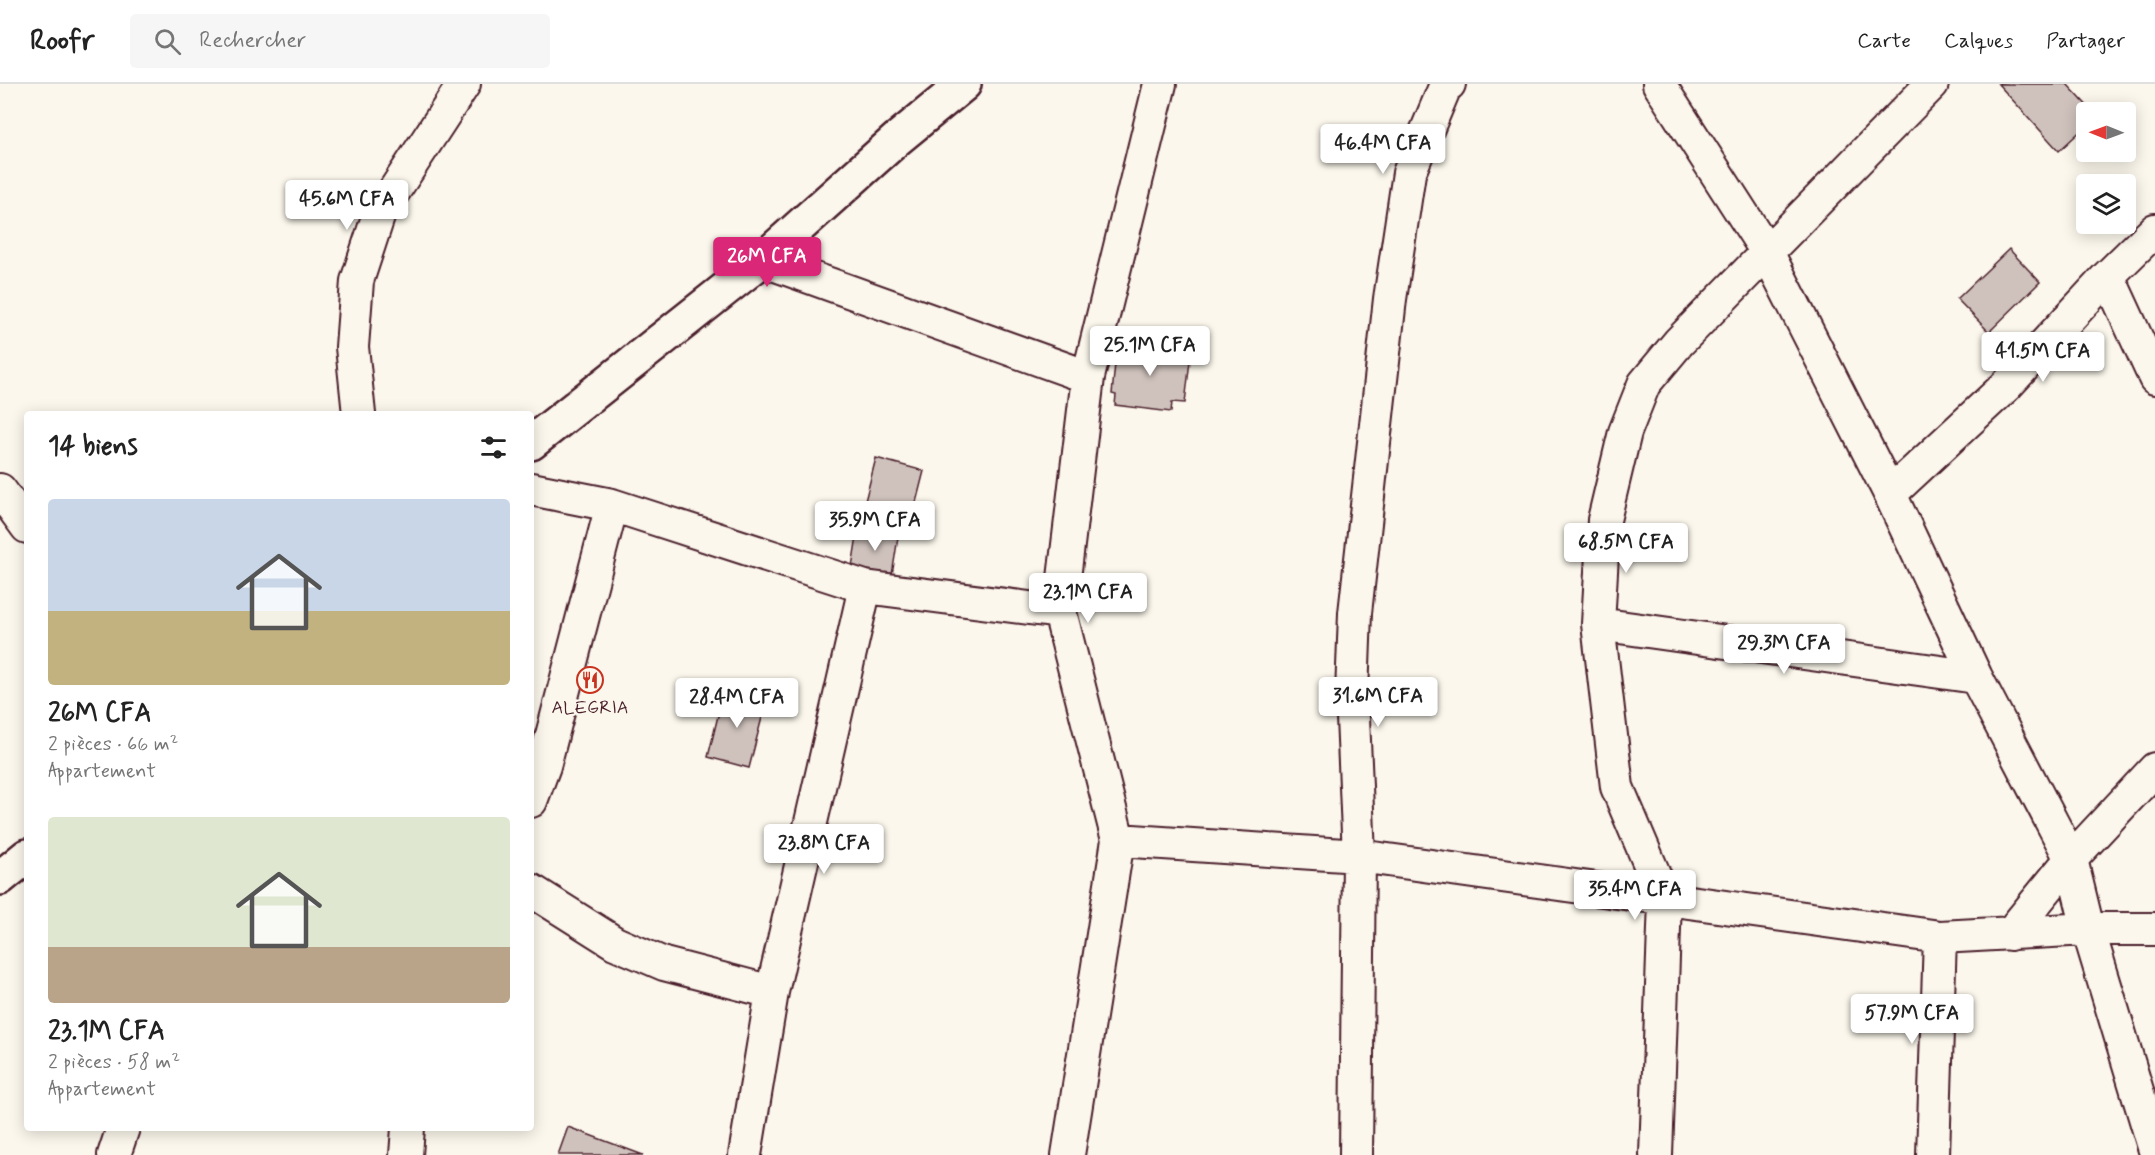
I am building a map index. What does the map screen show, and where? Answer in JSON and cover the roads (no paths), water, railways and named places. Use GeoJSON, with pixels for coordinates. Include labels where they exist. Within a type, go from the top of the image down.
{"type":"FeatureCollection","features":[{"type":"Feature","properties":{"kind":"main road"},"geometry":{"type":"LineString","coordinates":[[534,442],[762,260],[897,139],[964,84]]}},
{"type":"Feature","properties":{"kind":"main road"},"geometry":{"type":"LineString","coordinates":[[0,878],[24,858]]}},
{"type":"Feature","properties":{"kind":"street"},"geometry":{"type":"LineString","coordinates":[[359,411],[352,347],[357,281],[379,214],[464,84]]}},
{"type":"Feature","properties":{"kind":"street"},"geometry":{"type":"LineString","coordinates":[[1068,1155],[1118,840],[1059,612],[1088,377],[1160,84]]}},
{"type":"Feature","properties":{"kind":"street"},"geometry":{"type":"LineString","coordinates":[[1659,84],[1767,252],[1890,494],[1976,677],[2071,859],[2088,929],[2154,1140]]}},
{"type":"Feature","properties":{"kind":"street"},"geometry":{"type":"LineString","coordinates":[[1656,1155],[1665,900],[1617,787],[1598,624],[1604,520],[1625,432],[1644,384],[1680,342],[1932,84]]}},
{"type":"Feature","properties":{"kind":"street"},"geometry":{"type":"LineString","coordinates":[[1356,1155],[1359,856],[1352,694],[1360,552],[1408,173],[1441,85]]}},
{"type":"Feature","properties":{"kind":"street"},"geometry":{"type":"LineString","coordinates":[[1890,494],[2006,386],[2108,276],[2155,230]]}},
{"type":"Feature","properties":{"kind":"street"},"geometry":{"type":"LineString","coordinates":[[762,260],[1088,377]]}},
{"type":"Feature","properties":{"kind":"street"},"geometry":{"type":"LineString","coordinates":[[2108,276],[2155,378]]}},
{"type":"Feature","properties":{"kind":"street"},"geometry":{"type":"LineString","coordinates":[[0,490],[24,523]]}},
{"type":"Feature","properties":{"kind":"street"},"geometry":{"type":"LineString","coordinates":[[534,490],[612,505],[865,587],[1059,612]]}},
{"type":"Feature","properties":{"kind":"street"},"geometry":{"type":"LineString","coordinates":[[534,793],[544,766],[612,505]]}},
{"type":"Feature","properties":{"kind":"street"},"geometry":{"type":"LineString","coordinates":[[745,1155],[772,993],[865,587]]}},
{"type":"Feature","properties":{"kind":"street"},"geometry":{"type":"LineString","coordinates":[[1598,624],[1976,677]]}},
{"type":"Feature","properties":{"kind":"street"},"geometry":{"type":"LineString","coordinates":[[2010,934],[2071,859],[2155,769]]}},
{"type":"Feature","properties":{"kind":"street"},"geometry":{"type":"LineString","coordinates":[[1118,840],[1359,856],[1940,937],[2088,929],[2155,929]]}},
{"type":"Feature","properties":{"kind":"street"},"geometry":{"type":"LineString","coordinates":[[534,892],[615,943],[664,964],[772,993]]}},
{"type":"Feature","properties":{"kind":"street"},"geometry":{"type":"LineString","coordinates":[[1934,1155],[1940,937]]}},
{"type":"Feature","properties":{"kind":"street"},"geometry":{"type":"LineString","coordinates":[[114,1155],[122,1131]]}},
{"type":"Feature","properties":{"kind":"street"},"geometry":{"type":"LineString","coordinates":[[406,1155],[408,1131]]}},
{"type":"Feature","properties":{"kind":"place","name":"ALEGRIA"},"geometry":{"type":"Point","coordinates":[590,680]}}]}
